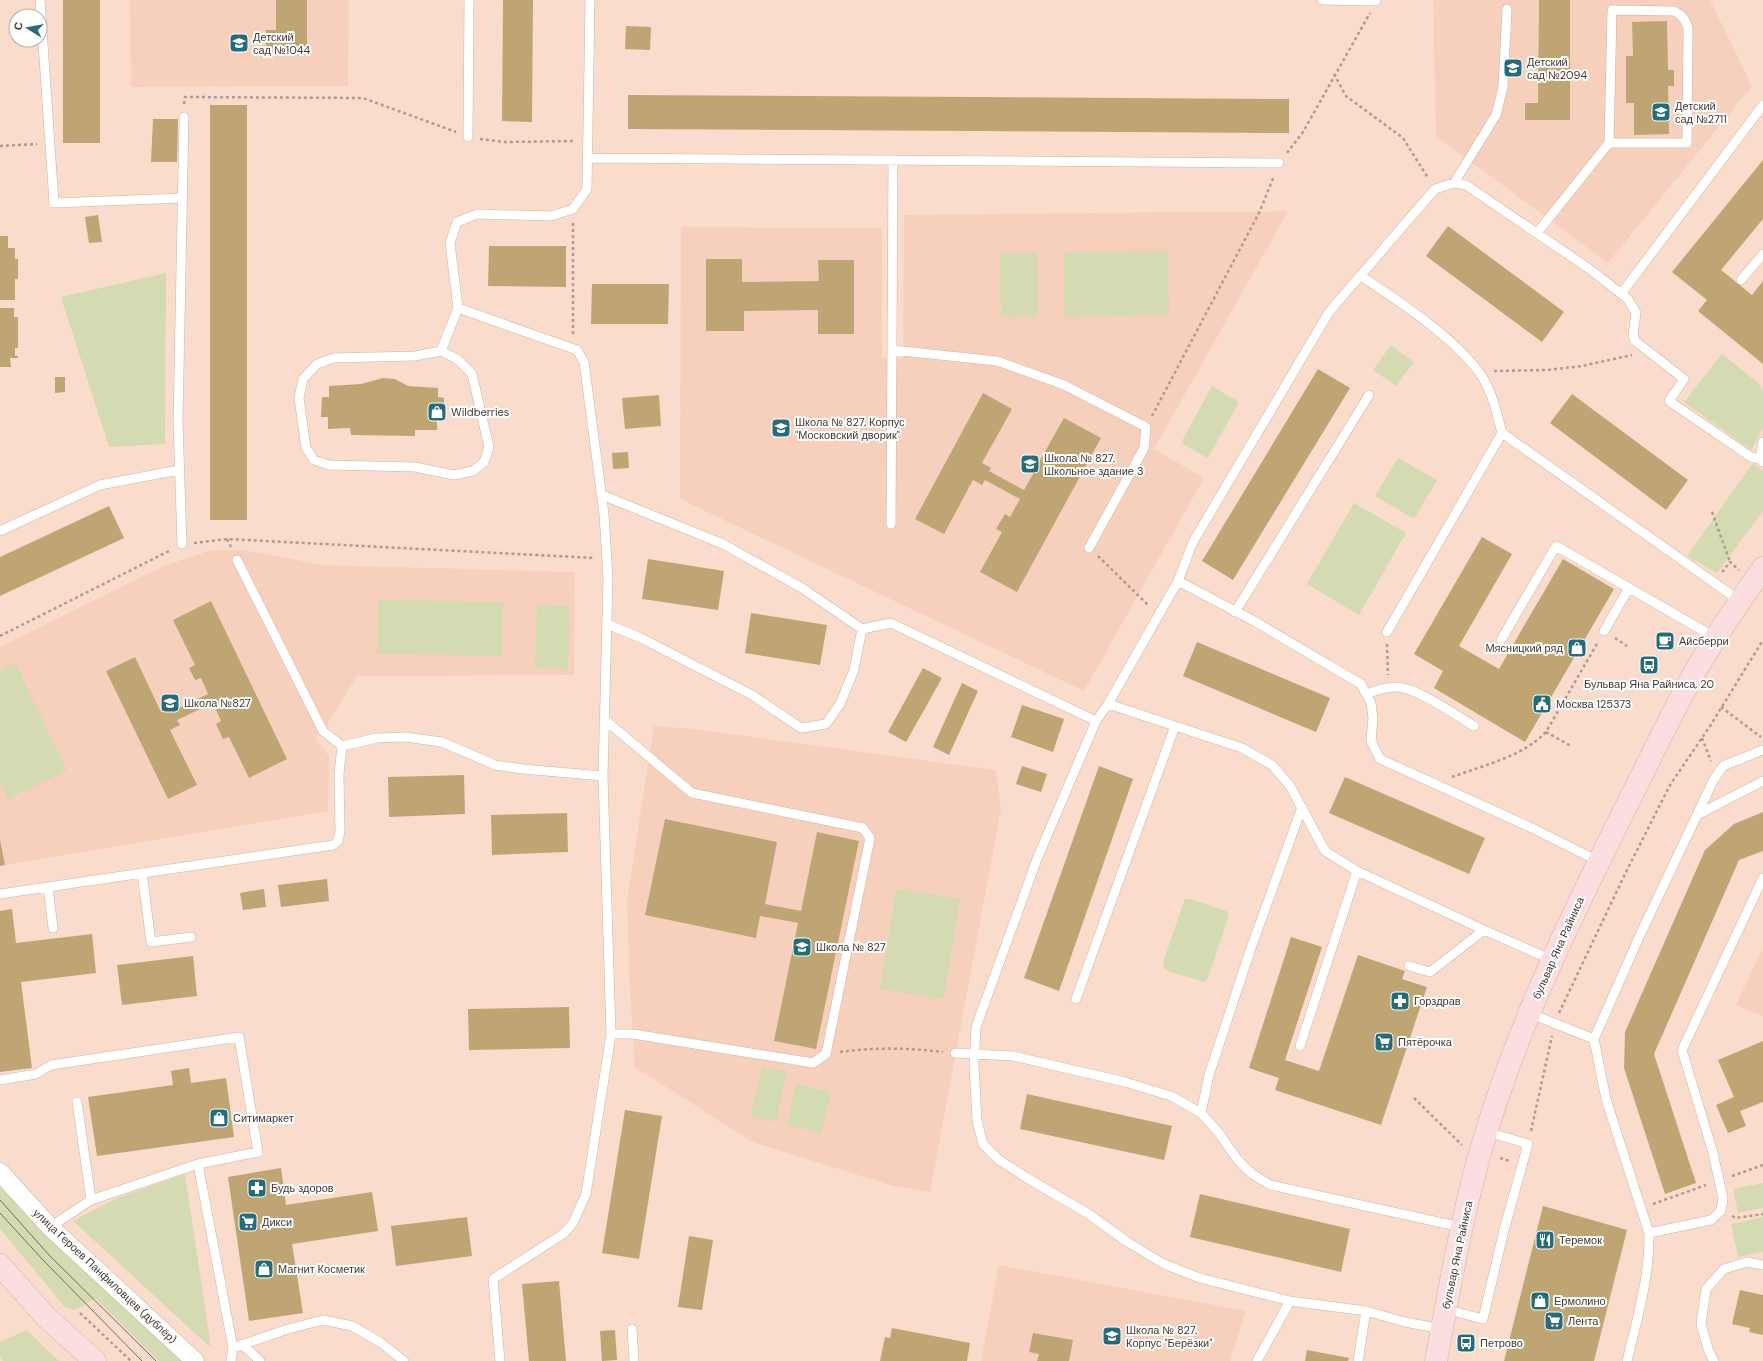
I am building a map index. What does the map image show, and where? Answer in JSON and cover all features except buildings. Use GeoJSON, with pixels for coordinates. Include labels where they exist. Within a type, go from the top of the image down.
{"type":"FeatureCollection","features":[{"type":"Feature","properties":{"kind":"main road","name":"бульвар Яна Райниса"},"geometry":{"type":"LineString","coordinates":[[1436,1361],[1461,1227],[1487,1132],[1529,1013],[1598,861],[1646,764],[1693,676],[1716,638],[1763,568]]}},
{"type":"Feature","properties":{"kind":"main road"},"geometry":{"type":"LineString","coordinates":[[0,1265],[46,1317],[95,1361]]}},
{"type":"Feature","properties":{"kind":"street","name":"улица Героев Панфиловцев (дублёр)"},"geometry":{"type":"LineString","coordinates":[[0,1172],[50,1227],[195,1361]]}},
{"type":"Feature","properties":{"kind":"lane"},"geometry":{"type":"LineString","coordinates":[[40,0],[54,203],[183,198]]}},
{"type":"Feature","properties":{"kind":"lane"},"geometry":{"type":"LineString","coordinates":[[468,137],[469,0]]}},
{"type":"Feature","properties":{"kind":"lane"},"geometry":{"type":"LineString","coordinates":[[441,351],[458,308],[450,243],[457,222],[477,214],[551,216],[574,209],[587,189],[589,158],[590,0]]}},
{"type":"Feature","properties":{"kind":"lane"},"geometry":{"type":"LineString","coordinates":[[1322,0],[1376,1]]}},
{"type":"Feature","properties":{"kind":"lane"},"geometry":{"type":"LineString","coordinates":[[1454,183],[1496,115],[1503,87],[1508,9]]}},
{"type":"Feature","properties":{"kind":"lane"},"geometry":{"type":"LineString","coordinates":[[1538,233],[1609,143],[1612,10],[1674,11],[1681,14],[1686,20],[1688,28],[1687,143],[1609,143]]}},
{"type":"Feature","properties":{"kind":"lane"},"geometry":{"type":"LineString","coordinates":[[1621,294],[1763,105]]}},
{"type":"Feature","properties":{"kind":"lane"},"geometry":{"type":"LineString","coordinates":[[182,544],[179,470],[184,117]]}},
{"type":"Feature","properties":{"kind":"lane"},"geometry":{"type":"LineString","coordinates":[[589,158],[1279,163]]}},
{"type":"Feature","properties":{"kind":"lane"},"geometry":{"type":"LineString","coordinates":[[891,524],[893,160]]}},
{"type":"Feature","properties":{"kind":"lane"},"geometry":{"type":"LineString","coordinates":[[1487,1132],[1528,1144],[1504,1230],[1483,1319],[1443,1319],[1405,1322],[1366,1311],[1290,1301],[1220,1284],[1164,1264],[1129,1243],[1086,1213],[999,1160],[983,1144],[977,1121],[974,1054],[976,1027],[1037,859],[1096,721],[1108,704],[1178,581],[1193,542],[1329,312],[1435,189],[1454,183],[1466,185],[1588,268],[1628,299],[1636,313],[1634,335],[1635,341],[1684,380],[1670,401],[1751,457],[1761,461],[1763,442]]}},
{"type":"Feature","properties":{"kind":"lane"},"geometry":{"type":"LineString","coordinates":[[1741,280],[1763,254]]}},
{"type":"Feature","properties":{"kind":"lane"},"geometry":{"type":"LineString","coordinates":[[1361,276],[1408,308],[1458,349],[1482,378],[1496,408],[1502,433],[1740,601]]}},
{"type":"Feature","properties":{"kind":"lane"},"geometry":{"type":"LineString","coordinates":[[458,308],[577,350],[584,362],[602,494],[607,559],[603,776],[611,1034],[586,1194],[573,1223],[563,1234],[493,1279],[500,1361]]}},
{"type":"Feature","properties":{"kind":"lane"},"geometry":{"type":"LineString","coordinates":[[892,350],[996,361],[1064,384],[1146,427],[1144,448],[1089,548]]}},
{"type":"Feature","properties":{"kind":"lane"},"geometry":{"type":"LineString","coordinates":[[441,351],[457,359],[472,374],[489,447],[484,462],[472,471],[454,475],[415,467],[329,465],[314,460],[306,448],[299,398],[303,379],[317,364],[334,358],[415,356],[441,351]]}},
{"type":"Feature","properties":{"kind":"lane"},"geometry":{"type":"LineString","coordinates":[[1235,612],[1369,395]]}},
{"type":"Feature","properties":{"kind":"lane"},"geometry":{"type":"LineString","coordinates":[[1387,632],[1502,433]]}},
{"type":"Feature","properties":{"kind":"lane"},"geometry":{"type":"LineString","coordinates":[[0,531],[100,485],[179,470]]}},
{"type":"Feature","properties":{"kind":"lane"},"geometry":{"type":"LineString","coordinates":[[602,494],[723,544],[802,588],[862,628],[891,623],[1096,721]]}},
{"type":"Feature","properties":{"kind":"lane"},"geometry":{"type":"LineString","coordinates":[[1501,640],[1556,546],[1716,638]]}},
{"type":"Feature","properties":{"kind":"lane"},"geometry":{"type":"LineString","coordinates":[[238,560],[322,730],[342,746]]}},
{"type":"Feature","properties":{"kind":"lane"},"geometry":{"type":"LineString","coordinates":[[1178,581],[1361,684],[1371,703],[1373,718],[1371,741],[1380,759],[1530,827],[1598,861]]}},
{"type":"Feature","properties":{"kind":"lane"},"geometry":{"type":"LineString","coordinates":[[1604,631],[1629,588]]}},
{"type":"Feature","properties":{"kind":"lane"},"geometry":{"type":"LineString","coordinates":[[607,624],[641,638],[752,695],[801,728],[826,724],[840,704],[854,670],[862,628]]}},
{"type":"Feature","properties":{"kind":"lane"},"geometry":{"type":"LineString","coordinates":[[1366,694],[1388,687],[1411,690],[1474,726]]}},
{"type":"Feature","properties":{"kind":"lane"},"geometry":{"type":"LineString","coordinates":[[1108,704],[1242,748],[1272,765],[1290,786],[1325,851],[1357,871],[1552,960]]}},
{"type":"Feature","properties":{"kind":"lane"},"geometry":{"type":"LineString","coordinates":[[605,720],[692,793],[863,828],[870,838],[826,1054],[813,1063],[633,1034],[611,1034]]}},
{"type":"Feature","properties":{"kind":"lane"},"geometry":{"type":"LineString","coordinates":[[1076,999],[1175,726]]}},
{"type":"Feature","properties":{"kind":"lane"},"geometry":{"type":"LineString","coordinates":[[342,746],[377,738],[405,737],[442,742],[495,765],[603,776]]}},
{"type":"Feature","properties":{"kind":"lane"},"geometry":{"type":"LineString","coordinates":[[0,894],[332,845],[338,841],[340,832],[339,774],[342,746]]}},
{"type":"Feature","properties":{"kind":"lane"},"geometry":{"type":"LineString","coordinates":[[1627,1361],[1642,1300],[1650,1253],[1649,1233],[1606,1099],[1594,1040],[1640,935],[1717,775],[1723,766],[1763,750]]}},
{"type":"Feature","properties":{"kind":"lane"},"geometry":{"type":"LineString","coordinates":[[1697,815],[1763,781]]}},
{"type":"Feature","properties":{"kind":"lane"},"geometry":{"type":"LineString","coordinates":[[1201,1113],[1209,1075],[1250,951],[1302,807]]}},
{"type":"Feature","properties":{"kind":"lane"},"geometry":{"type":"LineString","coordinates":[[1300,1046],[1357,871]]}},
{"type":"Feature","properties":{"kind":"lane"},"geometry":{"type":"LineString","coordinates":[[142,874],[151,942],[191,936]]}},
{"type":"Feature","properties":{"kind":"lane"},"geometry":{"type":"LineString","coordinates":[[1649,1233],[1711,1220],[1721,1211],[1723,1198],[1720,1180],[1682,1050],[1763,878]]}},
{"type":"Feature","properties":{"kind":"lane"},"geometry":{"type":"LineString","coordinates":[[48,888],[52,928]]}},
{"type":"Feature","properties":{"kind":"lane"},"geometry":{"type":"LineString","coordinates":[[1409,966],[1430,972],[1484,930]]}},
{"type":"Feature","properties":{"kind":"lane"},"geometry":{"type":"LineString","coordinates":[[1529,1013],[1594,1040]]}},
{"type":"Feature","properties":{"kind":"lane"},"geometry":{"type":"LineString","coordinates":[[0,1080],[36,1074],[50,1065],[239,1037],[258,1152],[198,1164],[91,1200],[50,1227]]}},
{"type":"Feature","properties":{"kind":"lane"},"geometry":{"type":"LineString","coordinates":[[955,1053],[1012,1056],[1125,1082],[1171,1096],[1201,1113],[1219,1133],[1237,1159],[1251,1173],[1270,1185],[1461,1227]]}},
{"type":"Feature","properties":{"kind":"lane"},"geometry":{"type":"LineString","coordinates":[[77,1102],[91,1200]]}},
{"type":"Feature","properties":{"kind":"lane"},"geometry":{"type":"LineString","coordinates":[[198,1164],[233,1348],[232,1361]]}},
{"type":"Feature","properties":{"kind":"lane"},"geometry":{"type":"LineString","coordinates":[[1714,1361],[1709,1352],[1702,1324],[1706,1289],[1724,1269],[1747,1262],[1763,1265]]}},
{"type":"Feature","properties":{"kind":"lane"},"geometry":{"type":"LineString","coordinates":[[1257,1361],[1290,1301]]}},
{"type":"Feature","properties":{"kind":"lane"},"geometry":{"type":"LineString","coordinates":[[1358,1361],[1366,1311]]}},
{"type":"Feature","properties":{"kind":"lane"},"geometry":{"type":"LineString","coordinates":[[233,1348],[288,1329],[323,1320],[352,1326],[380,1342],[404,1361]]}},
{"type":"Feature","properties":{"kind":"lane"},"geometry":{"type":"LineString","coordinates":[[632,1329],[634,1361]]}},
{"type":"Feature","properties":{"kind":"lane"},"geometry":{"type":"LineString","coordinates":[[242,1344],[260,1361]]}},
{"type":"Feature","properties":{"kind":"path"},"geometry":{"type":"LineString","coordinates":[[1146,427],[1260,211],[1279,163],[1303,132],[1376,1]]}},
{"type":"Feature","properties":{"kind":"path"},"geometry":{"type":"LineString","coordinates":[[1334,74],[1346,96],[1403,138],[1435,189]]}},
{"type":"Feature","properties":{"kind":"path"},"geometry":{"type":"LineString","coordinates":[[184,117],[185,96],[363,98],[468,137],[505,142],[589,141]]}},
{"type":"Feature","properties":{"kind":"path"},"geometry":{"type":"LineString","coordinates":[[0,146],[50,143]]}},
{"type":"Feature","properties":{"kind":"path"},"geometry":{"type":"LineString","coordinates":[[574,209],[573,331],[577,350]]}},
{"type":"Feature","properties":{"kind":"path"},"geometry":{"type":"LineString","coordinates":[[1478,372],[1546,370],[1575,367],[1648,352]]}},
{"type":"Feature","properties":{"kind":"path"},"geometry":{"type":"LineString","coordinates":[[1712,512],[1730,562]]}},
{"type":"Feature","properties":{"kind":"path"},"geometry":{"type":"LineString","coordinates":[[0,636],[182,544],[227,539],[607,559]]}},
{"type":"Feature","properties":{"kind":"path"},"geometry":{"type":"LineString","coordinates":[[1089,548],[1158,615]]}},
{"type":"Feature","properties":{"kind":"path"},"geometry":{"type":"LineString","coordinates":[[1435,784],[1524,750],[1546,732],[1604,631]]}},
{"type":"Feature","properties":{"kind":"path"},"geometry":{"type":"LineString","coordinates":[[1387,632],[1388,687]]}},
{"type":"Feature","properties":{"kind":"path"},"geometry":{"type":"LineString","coordinates":[[1528,1144],[1554,1023],[1625,874],[1670,785],[1702,738],[1763,640]]}},
{"type":"Feature","properties":{"kind":"path"},"geometry":{"type":"LineString","coordinates":[[1721,707],[1763,739]]}},
{"type":"Feature","properties":{"kind":"path"},"geometry":{"type":"LineString","coordinates":[[1546,732],[1571,746]]}},
{"type":"Feature","properties":{"kind":"path"},"geometry":{"type":"LineString","coordinates":[[1702,738],[1717,775]]}},
{"type":"Feature","properties":{"kind":"path"},"geometry":{"type":"LineString","coordinates":[[826,1054],[855,1049],[955,1053]]}},
{"type":"Feature","properties":{"kind":"path"},"geometry":{"type":"LineString","coordinates":[[1641,1209],[1763,1165]]}},
{"type":"Feature","properties":{"kind":"path"},"geometry":{"type":"LineString","coordinates":[[1721,1211],[1736,1218],[1763,1214]]}},
{"type":"Feature","properties":{"kind":"path"},"geometry":{"type":"LineString","coordinates":[[80,1313],[131,1361]]}},
{"type":"Feature","properties":{"kind":"shaded area","name":"Детский сад №1044"},"geometry":{"type":"Polygon","coordinates":[[[130,0],[349,0],[348,86],[131,87],[130,0]]]}},
{"type":"Feature","properties":{"kind":"shaded area"},"geometry":{"type":"Polygon","coordinates":[[[1433,0],[1710,0],[1752,86],[1608,263],[1436,136],[1433,0]]]}},
{"type":"Feature","properties":{"kind":"shaded area","name":"Школа № 827. Школьное здание 3"},"geometry":{"type":"Polygon","coordinates":[[[1288,211],[1154,449],[1204,478],[1084,691],[680,499],[681,227],[882,228],[882,358],[903,358],[904,215],[1288,211]]]}},
{"type":"Feature","properties":{"kind":"shaded area","name":"Школа №827"},"geometry":{"type":"Polygon","coordinates":[[[211,550],[245,550],[322,565],[575,572],[574,675],[357,676],[323,731],[315,738],[329,756],[328,811],[5,865],[0,835],[0,647],[161,567],[211,550]]]}},
{"type":"Feature","properties":{"kind":"shaded area","name":"Школа № 827"},"geometry":{"type":"Polygon","coordinates":[[[654,726],[693,729],[996,770],[1001,809],[930,1192],[893,1186],[752,1142],[635,1067],[630,992],[627,901],[654,726]]]}},
{"type":"Feature","properties":{"kind":"shaded area"},"geometry":{"type":"Polygon","coordinates":[[[1763,947],[1763,1016],[1736,1005],[1763,947]]]}},
{"type":"Feature","properties":{"kind":"shaded area","name":"Школа № 827. Корпус \"Берёзки\""},"geometry":{"type":"Polygon","coordinates":[[[999,1265],[1246,1311],[1230,1361],[981,1361],[999,1265]]]}},
{"type":"Feature","properties":{"kind":"green space"},"geometry":{"type":"Polygon","coordinates":[[[1168,251],[1169,315],[1064,317],[1064,252],[1168,251]]]}},
{"type":"Feature","properties":{"kind":"green space"},"geometry":{"type":"Polygon","coordinates":[[[1000,253],[1037,253],[1038,316],[1001,317],[1000,253]]]}},
{"type":"Feature","properties":{"kind":"green space"},"geometry":{"type":"Polygon","coordinates":[[[166,273],[165,444],[109,447],[61,297],[166,273]]]}},
{"type":"Feature","properties":{"kind":"green space"},"geometry":{"type":"Polygon","coordinates":[[[1391,345],[1414,362],[1396,386],[1373,370],[1391,345]]]}},
{"type":"Feature","properties":{"kind":"green space"},"geometry":{"type":"Polygon","coordinates":[[[1722,354],[1758,383],[1763,391],[1763,428],[1751,450],[1684,402],[1722,354]]]}},
{"type":"Feature","properties":{"kind":"green space"},"geometry":{"type":"Polygon","coordinates":[[[1212,386],[1239,402],[1208,458],[1181,443],[1212,386]]]}},
{"type":"Feature","properties":{"kind":"green space"},"geometry":{"type":"Polygon","coordinates":[[[1398,458],[1437,480],[1414,519],[1375,496],[1398,458]]]}},
{"type":"Feature","properties":{"kind":"green space"},"geometry":{"type":"Polygon","coordinates":[[[1753,463],[1763,471],[1763,511],[1717,573],[1687,556],[1753,463]]]}},
{"type":"Feature","properties":{"kind":"green space"},"geometry":{"type":"Polygon","coordinates":[[[1354,503],[1406,533],[1359,615],[1307,584],[1354,503]]]}},
{"type":"Feature","properties":{"kind":"green space"},"geometry":{"type":"Polygon","coordinates":[[[378,600],[503,602],[502,656],[377,654],[378,600]]]}},
{"type":"Feature","properties":{"kind":"green space"},"geometry":{"type":"Polygon","coordinates":[[[537,605],[570,606],[568,669],[535,668],[537,605]]]}},
{"type":"Feature","properties":{"kind":"green space"},"geometry":{"type":"Polygon","coordinates":[[[15,663],[67,770],[8,799],[0,782],[0,671],[15,663]]]}},
{"type":"Feature","properties":{"kind":"green space"},"geometry":{"type":"Polygon","coordinates":[[[896,889],[960,899],[944,999],[880,989],[896,889]]]}},
{"type":"Feature","properties":{"kind":"green space"},"geometry":{"type":"Polygon","coordinates":[[[1185,899],[1191,899],[1228,912],[1228,918],[1208,978],[1205,982],[1170,972],[1164,968],[1163,962],[1185,899]]]}},
{"type":"Feature","properties":{"kind":"green space"},"geometry":{"type":"Polygon","coordinates":[[[762,1067],[787,1072],[776,1122],[751,1116],[762,1067]]]}},
{"type":"Feature","properties":{"kind":"green space"},"geometry":{"type":"Polygon","coordinates":[[[796,1084],[831,1092],[821,1133],[787,1125],[796,1084]]]}},
{"type":"Feature","properties":{"kind":"green space"},"geometry":{"type":"Polygon","coordinates":[[[185,1174],[211,1348],[73,1221],[115,1199],[185,1174]]]}},
{"type":"Feature","properties":{"kind":"green space"},"geometry":{"type":"Polygon","coordinates":[[[0,1178],[185,1361],[159,1361],[96,1299],[74,1310],[66,1308],[0,1229],[0,1178]]]}},
{"type":"Feature","properties":{"kind":"green space"},"geometry":{"type":"Polygon","coordinates":[[[1763,1183],[1763,1208],[1738,1213],[1733,1189],[1763,1183]]]}},
{"type":"Feature","properties":{"kind":"green space"},"geometry":{"type":"Polygon","coordinates":[[[1763,1217],[1763,1252],[1738,1257],[1731,1224],[1763,1217]]]}},
{"type":"Feature","properties":{"kind":"green space"},"geometry":{"type":"Polygon","coordinates":[[[27,1330],[59,1361],[3,1361],[0,1357],[0,1342],[27,1330]]]}},
{"type":"Feature","properties":{"kind":"tram line"},"geometry":{"type":"LineString","coordinates":[[0,1200],[49,1255],[156,1361]]}},
{"type":"Feature","properties":{"kind":"tram line"},"geometry":{"type":"LineString","coordinates":[[0,1213],[43,1260],[142,1361]]}},
{"type":"Feature","properties":{"kind":"place","name":"Детский сад №1044"},"geometry":{"type":"Point","coordinates":[239,43]}},
{"type":"Feature","properties":{"kind":"place","name":"Детский сад №2094"},"geometry":{"type":"Point","coordinates":[1513,68]}},
{"type":"Feature","properties":{"kind":"place","name":"Детский сад №2711"},"geometry":{"type":"Point","coordinates":[1661,112]}},
{"type":"Feature","properties":{"kind":"place","name":"Wildberries"},"geometry":{"type":"Point","coordinates":[437,412]}},
{"type":"Feature","properties":{"kind":"place","name":"Школа № 827. Корпус \"Московский дворик\""},"geometry":{"type":"Point","coordinates":[781,428]}},
{"type":"Feature","properties":{"kind":"place","name":"Школа № 827. Школьное здание 3"},"geometry":{"type":"Point","coordinates":[1030,464]}},
{"type":"Feature","properties":{"kind":"place","name":"Айсберри"},"geometry":{"type":"Point","coordinates":[1665,641]}},
{"type":"Feature","properties":{"kind":"place","name":"Мясницкий ряд"},"geometry":{"type":"Point","coordinates":[1577,648]}},
{"type":"Feature","properties":{"kind":"place","name":"Бульвар Яна Райниса, 20"},"geometry":{"type":"Point","coordinates":[1649,665]}},
{"type":"Feature","properties":{"kind":"place","name":"Школа №827"},"geometry":{"type":"Point","coordinates":[170,703]}},
{"type":"Feature","properties":{"kind":"place","name":"Москва 125373"},"geometry":{"type":"Point","coordinates":[1542,704]}},
{"type":"Feature","properties":{"kind":"place","name":"Школа № 827"},"geometry":{"type":"Point","coordinates":[802,947]}},
{"type":"Feature","properties":{"kind":"place","name":"Горздрав"},"geometry":{"type":"Point","coordinates":[1400,1001]}},
{"type":"Feature","properties":{"kind":"place","name":"Пятёрочка"},"geometry":{"type":"Point","coordinates":[1384,1042]}},
{"type":"Feature","properties":{"kind":"place","name":"Ситимаркет"},"geometry":{"type":"Point","coordinates":[219,1118]}},
{"type":"Feature","properties":{"kind":"place","name":"Будь здоров"},"geometry":{"type":"Point","coordinates":[257,1188]}},
{"type":"Feature","properties":{"kind":"place","name":"Дикси"},"geometry":{"type":"Point","coordinates":[248,1222]}},
{"type":"Feature","properties":{"kind":"place","name":"Теремок"},"geometry":{"type":"Point","coordinates":[1545,1240]}},
{"type":"Feature","properties":{"kind":"place","name":"Магнит Косметик"},"geometry":{"type":"Point","coordinates":[264,1269]}},
{"type":"Feature","properties":{"kind":"place","name":"Ермолино"},"geometry":{"type":"Point","coordinates":[1540,1301]}},
{"type":"Feature","properties":{"kind":"place","name":"Лента"},"geometry":{"type":"Point","coordinates":[1554,1321]}},
{"type":"Feature","properties":{"kind":"place","name":"Школа № 827. Корпус \"Берёзки\""},"geometry":{"type":"Point","coordinates":[1112,1336]}},
{"type":"Feature","properties":{"kind":"place","name":"Петрово"},"geometry":{"type":"Point","coordinates":[1466,1343]}}]}
